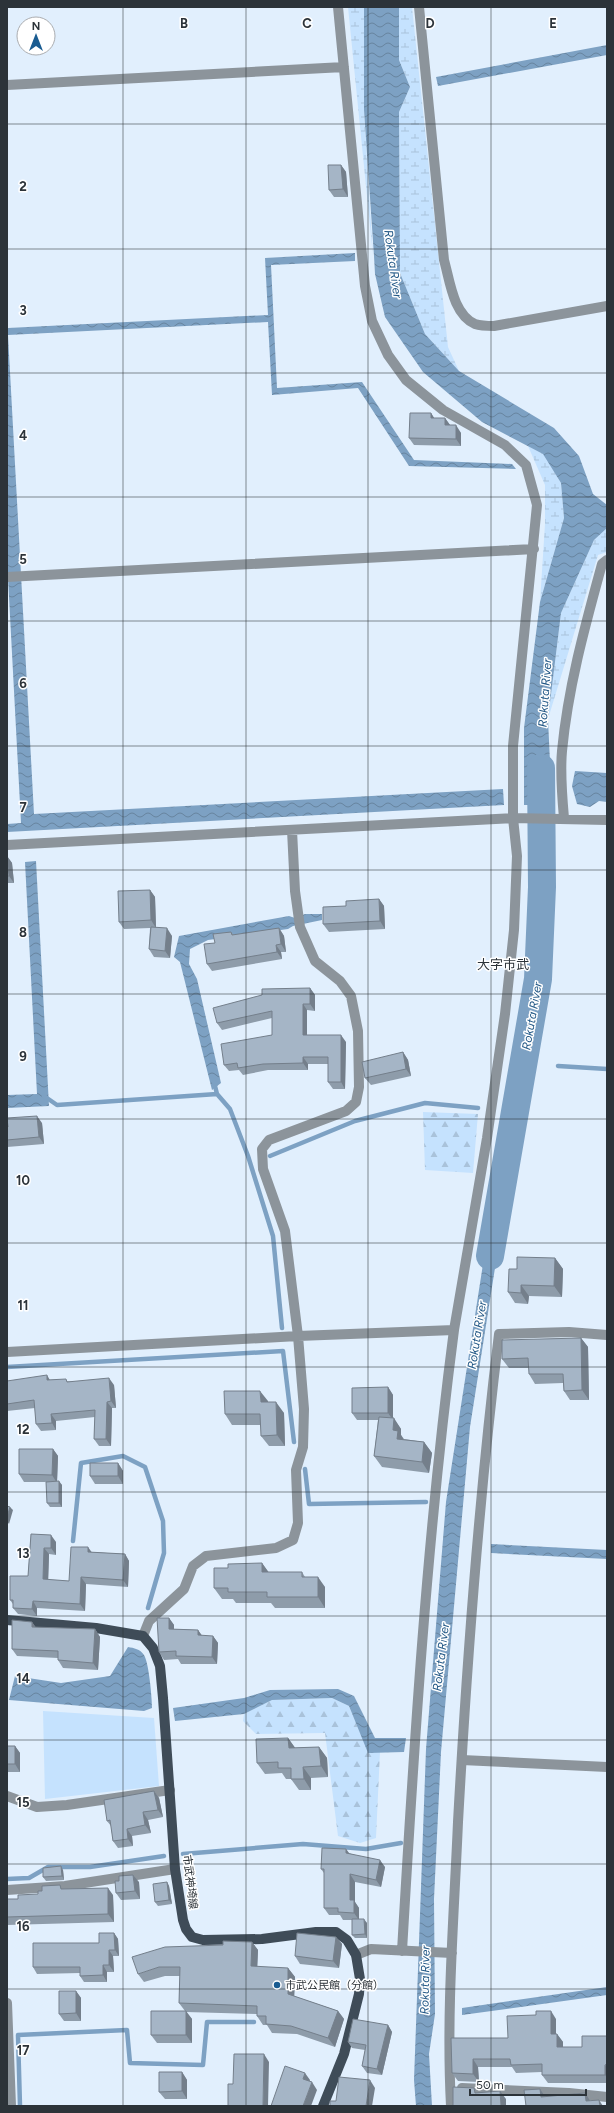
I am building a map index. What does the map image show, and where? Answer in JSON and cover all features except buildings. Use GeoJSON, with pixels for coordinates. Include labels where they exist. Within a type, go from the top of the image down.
{"type":"FeatureCollection","features":[{"type":"Feature","properties":{"kind":"main road"},"geometry":{"type":"LineString","coordinates":[[7,1620],[96,1628],[143,1636]]}},
{"type":"Feature","properties":{"kind":"main road","name":"市武神埼線"},"geometry":{"type":"LineString","coordinates":[[143,1636],[153,1648],[160,1666],[175,1869],[183,1920],[186,1929],[192,1937],[203,1940],[262,1939],[316,1932],[336,1932],[347,1940],[356,1955],[360,1979],[359,1994],[344,2054],[323,2106]]}},
{"type":"Feature","properties":{"kind":"street"},"geometry":{"type":"LineString","coordinates":[[338,7],[365,286],[372,320],[388,355],[406,380],[443,410],[505,445],[526,465],[537,505],[534,549],[513,746],[513,818],[518,856],[514,930],[506,1006],[487,1138],[454,1330],[442,1418],[426,1588],[402,1951]]}},
{"type":"Feature","properties":{"kind":"street"},"geometry":{"type":"LineString","coordinates":[[419,7],[444,260],[455,300],[464,317],[476,325],[494,326],[607,306]]}},
{"type":"Feature","properties":{"kind":"street"},"geometry":{"type":"LineString","coordinates":[[7,85],[344,67]]}},
{"type":"Feature","properties":{"kind":"street"},"geometry":{"type":"LineString","coordinates":[[7,577],[534,549]]}},
{"type":"Feature","properties":{"kind":"street"},"geometry":{"type":"LineString","coordinates":[[564,818],[562,752],[567,713],[578,653],[602,564],[607,560]]}},
{"type":"Feature","properties":{"kind":"street"},"geometry":{"type":"LineString","coordinates":[[7,845],[513,818],[607,820]]}},
{"type":"Feature","properties":{"kind":"street"},"geometry":{"type":"LineString","coordinates":[[143,1636],[150,1621],[184,1589],[193,1566],[206,1556],[276,1548],[293,1540],[298,1523],[296,1470],[304,1447],[304,1409],[298,1336],[285,1231],[263,1169],[262,1149],[268,1140],[346,1111],[356,1102],[359,1088],[358,1031],[351,996],[340,981],[315,961],[300,927],[297,915],[292,830]]}},
{"type":"Feature","properties":{"kind":"street"},"geometry":{"type":"LineString","coordinates":[[7,1352],[298,1336],[454,1330]]}},
{"type":"Feature","properties":{"kind":"street"},"geometry":{"type":"LineString","coordinates":[[451,2106],[452,1953],[462,1760],[476,1543],[500,1334],[569,1332],[607,1334]]}},
{"type":"Feature","properties":{"kind":"street"},"geometry":{"type":"LineString","coordinates":[[462,1760],[607,1768]]}},
{"type":"Feature","properties":{"kind":"street"},"geometry":{"type":"LineString","coordinates":[[7,1796],[37,1807],[170,1790]]}},
{"type":"Feature","properties":{"kind":"street"},"geometry":{"type":"LineString","coordinates":[[7,1890],[65,1886],[175,1869]]}},
{"type":"Feature","properties":{"kind":"street"},"geometry":{"type":"LineString","coordinates":[[356,1955],[371,1949],[452,1953]]}},
{"type":"Feature","properties":{"kind":"street"},"geometry":{"type":"LineString","coordinates":[[7,2003],[11,2106]]}},
{"type":"Feature","properties":{"kind":"street"},"geometry":{"type":"LineString","coordinates":[[450,2087],[569,2093],[607,2097]]}},
{"type":"Feature","properties":{"kind":"green space"},"geometry":{"type":"Polygon","coordinates":[[[348,7],[364,7],[364,110],[373,256],[348,7]]]}},
{"type":"Feature","properties":{"kind":"green space"},"geometry":{"type":"Polygon","coordinates":[[[399,7],[412,7],[448,347],[459,371],[425,334],[400,273],[399,112],[410,87],[399,60],[399,7]]]}},
{"type":"Feature","properties":{"kind":"green space"},"geometry":{"type":"Polygon","coordinates":[[[528,446],[544,454],[561,483],[564,518],[540,602],[545,524],[545,485],[528,446]]]}},
{"type":"Feature","properties":{"kind":"green space"},"geometry":{"type":"Polygon","coordinates":[[[607,528],[607,552],[598,555],[548,719],[561,613],[594,540],[607,528]]]}},
{"type":"Feature","properties":{"kind":"green space"},"geometry":{"type":"Polygon","coordinates":[[[423,1112],[478,1114],[473,1173],[425,1170],[423,1112]]]}},
{"type":"Feature","properties":{"kind":"green space"},"geometry":{"type":"Polygon","coordinates":[[[332,1698],[349,1706],[368,1752],[380,1752],[376,1838],[360,1843],[338,1836],[325,1733],[256,1734],[243,1721],[244,1714],[272,1700],[332,1698]]]}},
{"type":"Feature","properties":{"kind":"green space"},"geometry":{"type":"Polygon","coordinates":[[[43,1711],[154,1718],[159,1786],[45,1799],[43,1711]]]}},
{"type":"Feature","properties":{"kind":"water"},"geometry":{"type":"Polygon","coordinates":[[[364,7],[399,7],[399,60],[410,87],[399,112],[400,273],[425,334],[459,371],[554,428],[579,456],[593,494],[607,505],[607,528],[594,540],[561,613],[548,719],[552,805],[524,805],[524,728],[540,602],[564,518],[561,483],[543,454],[482,422],[423,372],[385,317],[375,274],[364,110],[364,7]]]}},
{"type":"Feature","properties":{"kind":"water"},"geometry":{"type":"Polygon","coordinates":[[[607,45],[607,55],[438,86],[436,77],[607,45]]]}},
{"type":"Feature","properties":{"kind":"water"},"geometry":{"type":"Polygon","coordinates":[[[355,253],[355,261],[271,265],[277,388],[362,382],[414,460],[512,464],[516,469],[409,466],[358,388],[272,395],[268,322],[8,335],[34,814],[503,789],[504,805],[7,832],[7,824],[21,823],[7,559],[7,319],[8,328],[268,315],[265,258],[355,253]]]}},
{"type":"Feature","properties":{"kind":"water"},"geometry":{"type":"Polygon","coordinates":[[[575,771],[607,773],[607,802],[599,801],[590,807],[577,804],[572,786],[575,771]]]}},
{"type":"Feature","properties":{"kind":"water"},"geometry":{"type":"Polygon","coordinates":[[[36,861],[49,1106],[7,1108],[7,1095],[37,1094],[25,862],[36,861]]]}},
{"type":"Feature","properties":{"kind":"water"},"geometry":{"type":"Polygon","coordinates":[[[305,914],[322,914],[322,920],[293,926],[288,929],[208,940],[190,949],[189,964],[197,979],[221,1083],[212,1090],[180,962],[174,957],[179,936],[289,916],[295,918],[305,914]]]}},
{"type":"Feature","properties":{"kind":"water"},"geometry":{"type":"Polygon","coordinates":[[[503,1217],[470,1427],[441,1752],[434,1899],[435,2014],[429,2054],[432,2106],[416,2106],[414,2080],[426,1749],[446,1502],[490,1219],[503,1217]]]}},
{"type":"Feature","properties":{"kind":"water"},"geometry":{"type":"Polygon","coordinates":[[[491,1544],[607,1550],[607,1559],[491,1553],[491,1544]]]}},
{"type":"Feature","properties":{"kind":"water"},"geometry":{"type":"Polygon","coordinates":[[[128,1647],[141,1651],[146,1659],[150,1681],[152,1708],[144,1711],[9,1700],[15,1676],[61,1683],[110,1676],[128,1647]]]}},
{"type":"Feature","properties":{"kind":"water"},"geometry":{"type":"Polygon","coordinates":[[[338,1689],[354,1696],[375,1738],[406,1738],[404,1752],[368,1753],[349,1706],[332,1698],[272,1700],[244,1714],[175,1721],[173,1708],[244,1698],[270,1690],[338,1689]]]}},
{"type":"Feature","properties":{"kind":"water"},"geometry":{"type":"Polygon","coordinates":[[[607,1987],[607,1995],[462,2015],[462,2008],[607,1987]]]}},
{"type":"Feature","properties":{"kind":"waterway","name":"Rokuta River"},"geometry":{"type":"LineString","coordinates":[[490,1256],[538,979],[542,887],[541,768]]}},
{"type":"Feature","properties":{"kind":"waterway"},"geometry":{"type":"LineString","coordinates":[[558,1066],[607,1069]]}},
{"type":"Feature","properties":{"kind":"waterway"},"geometry":{"type":"LineString","coordinates":[[214,1082],[217,1094],[230,1109],[248,1156],[273,1236],[282,1328]]}},
{"type":"Feature","properties":{"kind":"waterway"},"geometry":{"type":"LineString","coordinates":[[44,1096],[57,1105],[217,1094]]}},
{"type":"Feature","properties":{"kind":"waterway"},"geometry":{"type":"LineString","coordinates":[[270,1156],[355,1121],[425,1103],[478,1108]]}},
{"type":"Feature","properties":{"kind":"waterway"},"geometry":{"type":"LineString","coordinates":[[7,1367],[283,1351],[294,1442]]}},
{"type":"Feature","properties":{"kind":"waterway"},"geometry":{"type":"LineString","coordinates":[[73,1541],[81,1463],[123,1456],[145,1467],[163,1521],[164,1553],[148,1608]]}},
{"type":"Feature","properties":{"kind":"waterway"},"geometry":{"type":"LineString","coordinates":[[305,1469],[309,1504],[426,1502]]}},
{"type":"Feature","properties":{"kind":"waterway"},"geometry":{"type":"LineString","coordinates":[[183,1854],[303,1844],[366,1849],[401,1843]]}},
{"type":"Feature","properties":{"kind":"waterway"},"geometry":{"type":"LineString","coordinates":[[7,1879],[29,1878],[48,1867],[90,1867],[164,1856]]}},
{"type":"Feature","properties":{"kind":"waterway"},"geometry":{"type":"LineString","coordinates":[[20,2106],[18,2035],[127,2030],[130,2063],[203,2065],[207,2022],[254,2022]]}},
{"type":"Feature","properties":{"kind":"place","name":"市武公民館（分館）"},"geometry":{"type":"Point","coordinates":[277,1985]}},
{"type":"Feature","properties":{"kind":"district","name":"大字市武"},"geometry":{"type":"Point","coordinates":[503,964]}}]}
